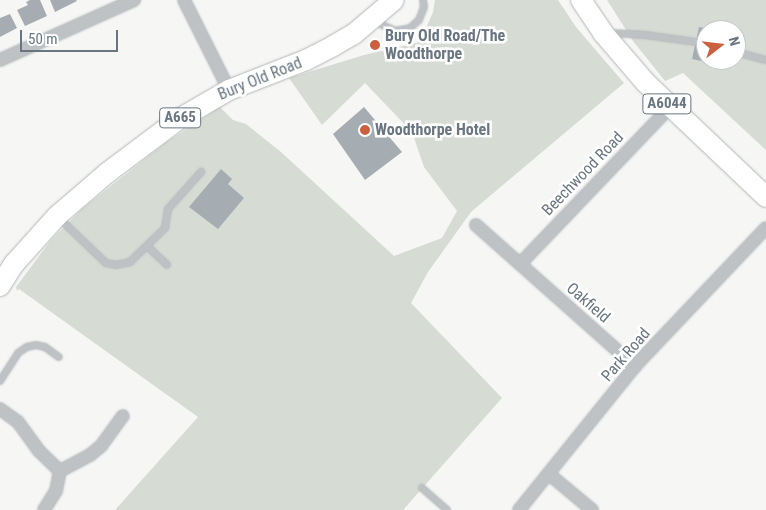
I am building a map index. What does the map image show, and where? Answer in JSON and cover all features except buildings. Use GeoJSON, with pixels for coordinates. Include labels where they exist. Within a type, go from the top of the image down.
{"type":"FeatureCollection","features":[{"type":"Feature","properties":{"kind":"main road","name":"Bury Old Road"},"geometry":{"type":"LineString","coordinates":[[0,286],[20,257],[57,216],[99,179],[179,119],[228,90],[313,56],[354,34],[394,0]]}},
{"type":"Feature","properties":{"kind":"main road","name":"A6044"},"geometry":{"type":"LineString","coordinates":[[581,0],[603,33],[645,82],[766,197]]}},
{"type":"Feature","properties":{"kind":"street"},"geometry":{"type":"LineString","coordinates":[[0,60],[134,0]]}},
{"type":"Feature","properties":{"kind":"street"},"geometry":{"type":"LineString","coordinates":[[184,0],[228,90]]}},
{"type":"Feature","properties":{"kind":"street","name":"Beechwood Road"},"geometry":{"type":"LineString","coordinates":[[520,264],[670,107]]}},
{"type":"Feature","properties":{"kind":"street","name":"Oakfield"},"geometry":{"type":"LineString","coordinates":[[476,225],[635,366]]}},
{"type":"Feature","properties":{"kind":"street","name":"Park Road"},"geometry":{"type":"LineString","coordinates":[[519,510],[635,366],[766,228]]}},
{"type":"Feature","properties":{"kind":"street"},"geometry":{"type":"LineString","coordinates":[[0,409],[18,422],[38,451],[60,471]]}},
{"type":"Feature","properties":{"kind":"street"},"geometry":{"type":"LineString","coordinates":[[60,471],[90,455],[101,446],[123,416]]}},
{"type":"Feature","properties":{"kind":"street"},"geometry":{"type":"LineString","coordinates":[[44,510],[56,492],[60,471]]}},
{"type":"Feature","properties":{"kind":"street"},"geometry":{"type":"LineString","coordinates":[[549,474],[592,510]]}},
{"type":"Feature","properties":{"kind":"lane"},"geometry":{"type":"LineString","coordinates":[[372,20],[395,30],[410,28],[419,20],[424,7],[423,0]]}},
{"type":"Feature","properties":{"kind":"lane"},"geometry":{"type":"LineString","coordinates":[[603,33],[646,35],[695,42]]}},
{"type":"Feature","properties":{"kind":"lane"},"geometry":{"type":"LineString","coordinates":[[746,55],[766,60]]}},
{"type":"Feature","properties":{"kind":"lane"},"geometry":{"type":"LineString","coordinates":[[57,216],[111,265],[130,262],[166,228],[168,210],[200,172]]}},
{"type":"Feature","properties":{"kind":"lane"},"geometry":{"type":"LineString","coordinates":[[148,247],[167,265]]}},
{"type":"Feature","properties":{"kind":"lane"},"geometry":{"type":"LineString","coordinates":[[0,381],[18,353],[27,347],[36,345],[45,347],[59,357]]}},
{"type":"Feature","properties":{"kind":"lane"},"geometry":{"type":"LineString","coordinates":[[422,488],[447,510]]}},
{"type":"Feature","properties":{"kind":"shaded area"},"geometry":{"type":"Polygon","coordinates":[[[435,0],[558,0],[576,27],[624,83],[471,212],[428,272],[411,303],[502,398],[403,510],[115,510],[198,417],[19,289],[17,291],[16,287],[51,240],[83,208],[165,143],[220,107],[233,120],[246,124],[281,152],[394,256],[442,238],[457,211],[424,167],[412,132],[365,83],[322,125],[289,78],[364,55],[420,42],[433,12],[435,0]]]}},
{"type":"Feature","properties":{"kind":"shaded area"},"geometry":{"type":"Polygon","coordinates":[[[607,0],[766,0],[766,150],[683,73],[665,81],[633,41],[607,0]]]}},
{"type":"Feature","properties":{"kind":"place","name":"Bury Old Road/The Woodthorpe"},"geometry":{"type":"Point","coordinates":[375,45]}},
{"type":"Feature","properties":{"kind":"place","name":"Woodthorpe Hotel"},"geometry":{"type":"Point","coordinates":[365,130]}}]}
